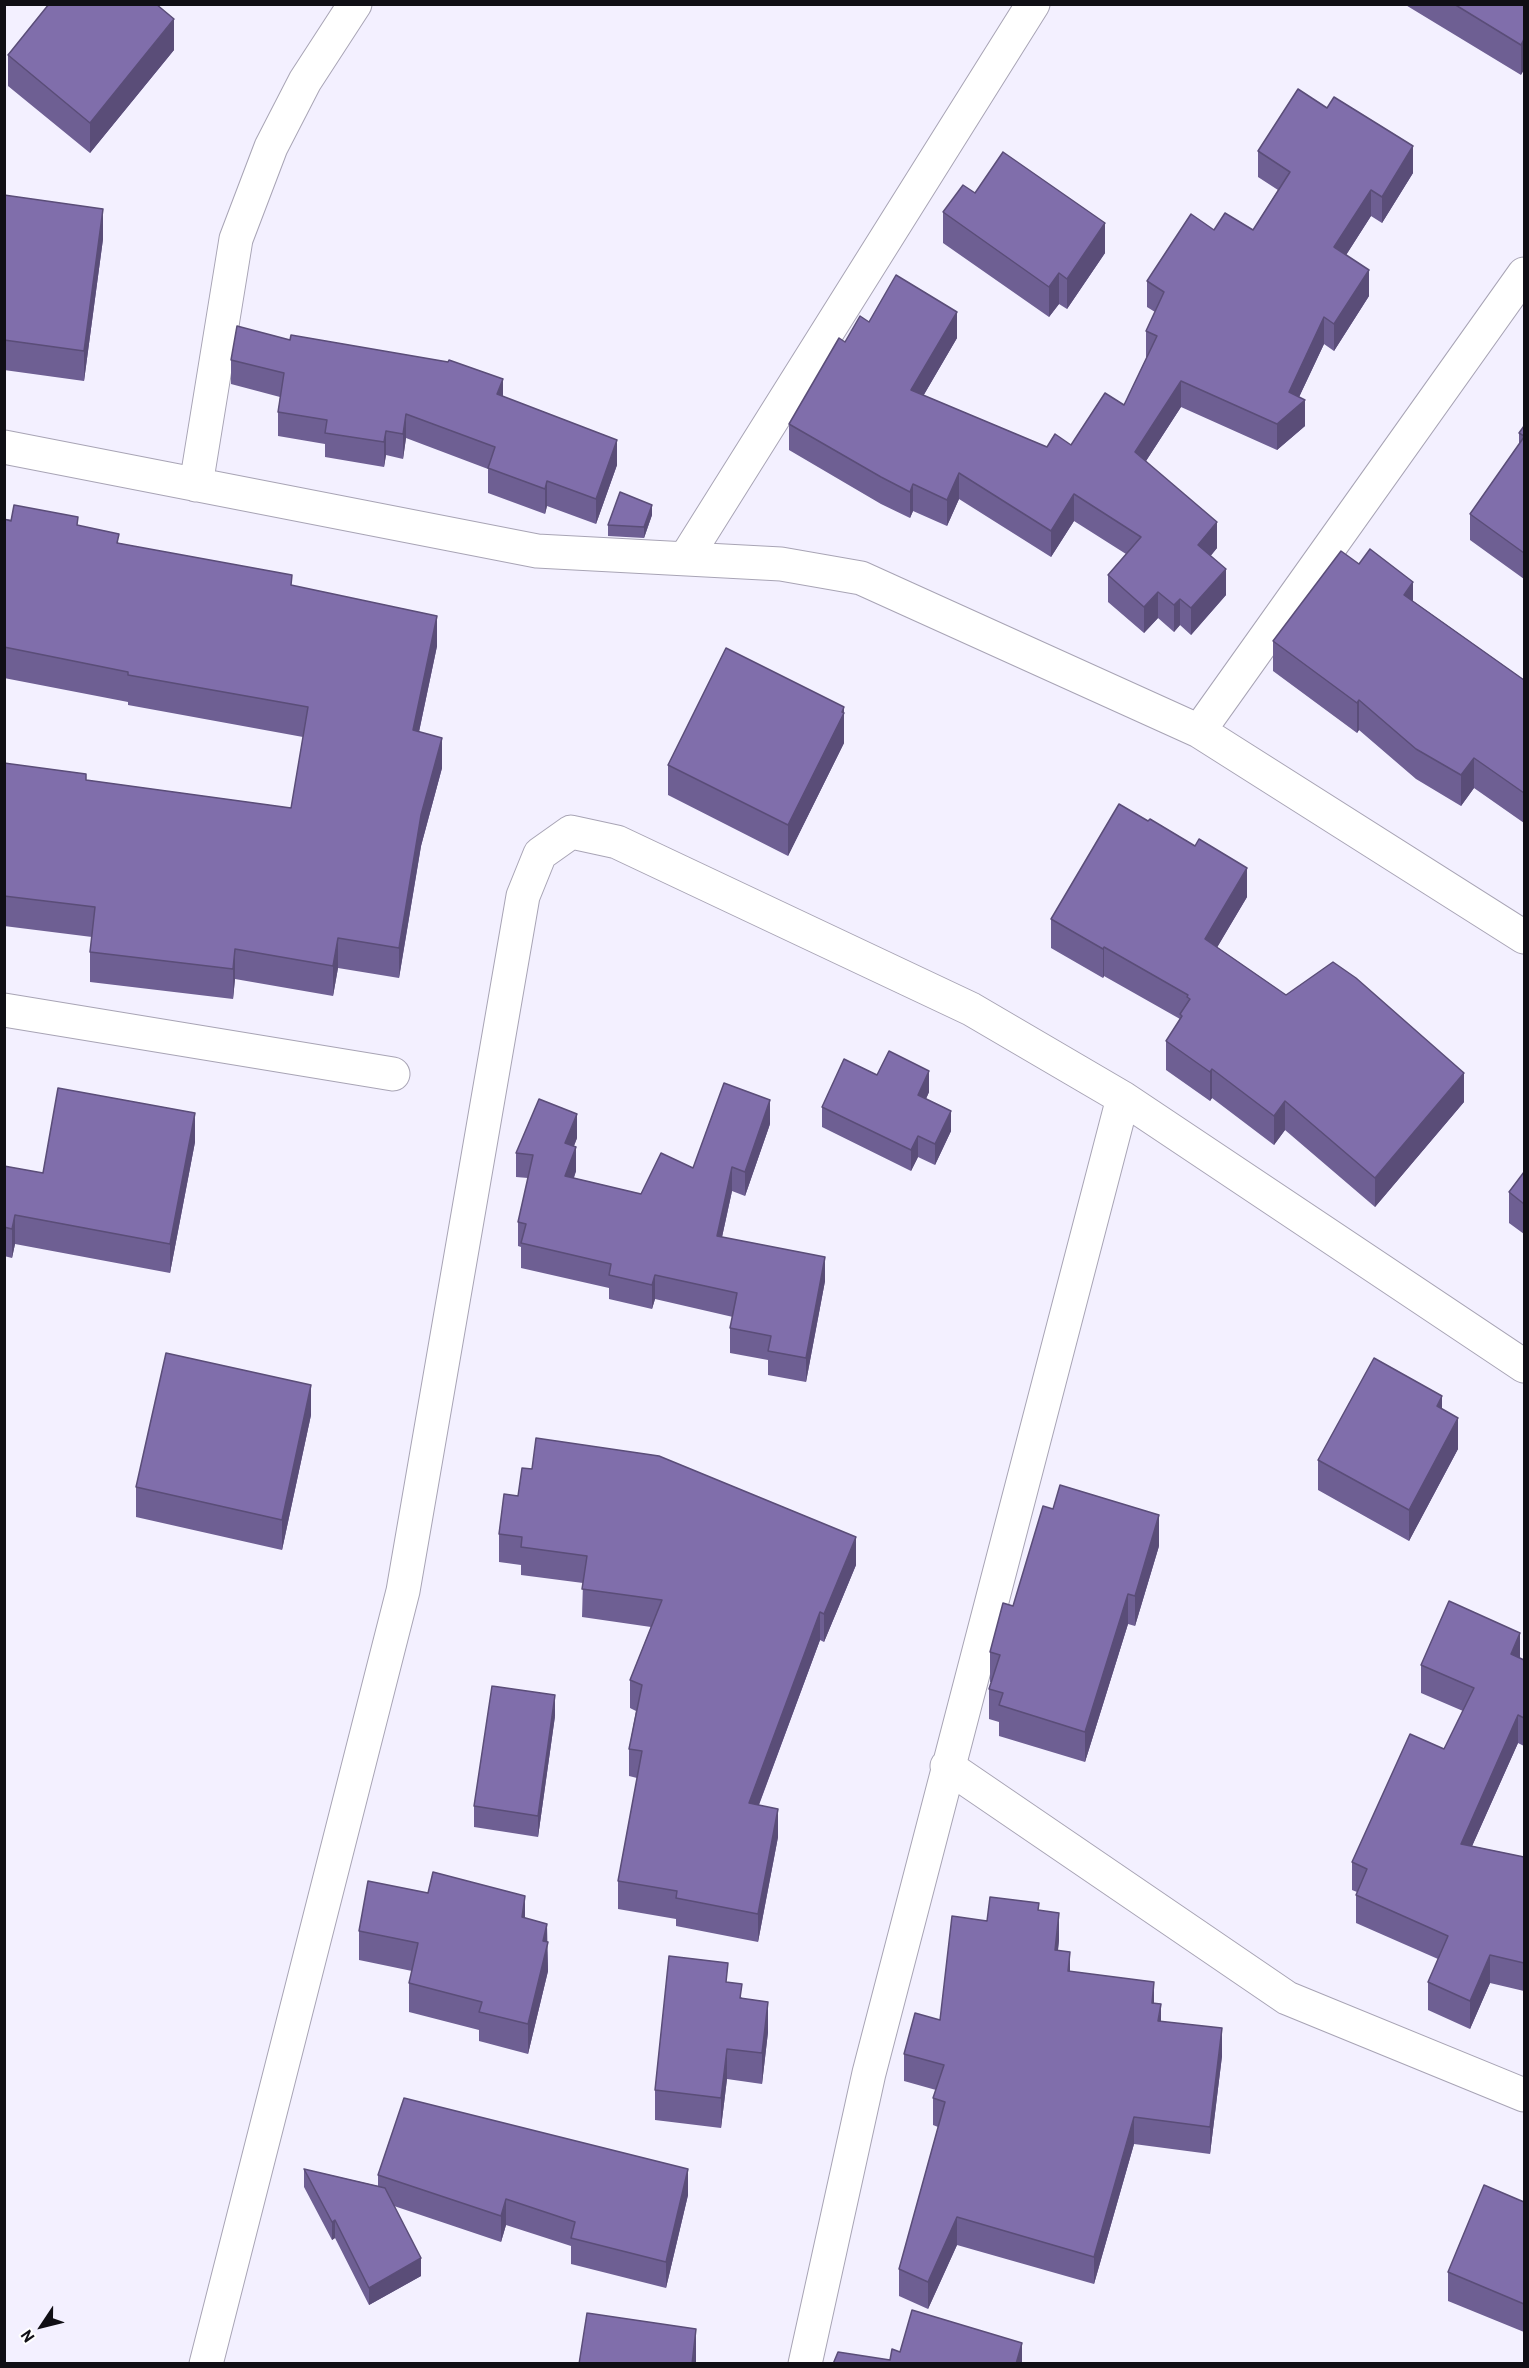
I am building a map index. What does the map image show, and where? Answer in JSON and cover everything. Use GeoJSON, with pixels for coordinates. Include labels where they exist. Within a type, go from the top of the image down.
{"type":"FeatureCollection","features":[{"type":"Feature","properties":{"kind":"street"},"geometry":{"type":"LineString","coordinates":[[196,485],[236,239],[271,147],[305,81],[355,4]]}},
{"type":"Feature","properties":{"kind":"street"},"geometry":{"type":"LineString","coordinates":[[685,559],[1033,4]]}},
{"type":"Feature","properties":{"kind":"street"},"geometry":{"type":"LineString","coordinates":[[1199,731],[1524,274]]}},
{"type":"Feature","properties":{"kind":"street"},"geometry":{"type":"LineString","coordinates":[[4,447],[537,551],[781,564],[861,578],[1199,731],[1524,938]]}},
{"type":"Feature","properties":{"kind":"street"},"geometry":{"type":"LineString","coordinates":[[206,2364],[403,1591],[523,896],[540,854],[571,832],[617,842],[971,1009],[1123,1098],[1524,1366]]}},
{"type":"Feature","properties":{"kind":"street"},"geometry":{"type":"LineString","coordinates":[[4,1010],[393,1074]]}},
{"type":"Feature","properties":{"kind":"street"},"geometry":{"type":"LineString","coordinates":[[805,2364],[869,2073],[947,1766],[1123,1098]]}},
{"type":"Feature","properties":{"kind":"street"},"geometry":{"type":"LineString","coordinates":[[947,1766],[1287,1998],[1524,2095]]}},
{"type":"Feature","properties":{"kind":"building"},"geometry":{"type":"Polygon","coordinates":[[[49,4],[156,4],[174,19],[90,123],[8,55],[49,4]]]}},
{"type":"Feature","properties":{"kind":"building"},"geometry":{"type":"Polygon","coordinates":[[[1454,4],[1524,4],[1524,39],[1521,45],[1454,4]]]}},
{"type":"Feature","properties":{"kind":"building"},"geometry":{"type":"Polygon","coordinates":[[[1298,89],[1327,108],[1334,97],[1413,146],[1382,197],[1371,190],[1334,247],[1369,270],[1334,324],[1324,317],[1289,392],[1305,400],[1277,424],[1181,381],[1135,452],[1217,522],[1198,545],[1226,569],[1191,608],[1180,599],[1174,605],[1158,592],[1144,607],[1108,575],[1141,537],[1074,494],[1051,531],[959,473],[947,500],[913,484],[910,492],[789,424],[839,338],[845,342],[860,316],[869,322],[896,275],[957,312],[911,390],[1047,447],[1055,434],[1071,445],[1105,393],[1124,405],[1157,336],[1146,331],[1164,292],[1147,281],[1191,214],[1214,230],[1225,213],[1253,230],[1290,172],[1258,151],[1298,89]]]}},
{"type":"Feature","properties":{"kind":"building"},"geometry":{"type":"Polygon","coordinates":[[[1003,152],[1105,223],[1067,279],[1059,273],[1049,287],[943,212],[963,185],[975,193],[1003,152]]]}},
{"type":"Feature","properties":{"kind":"building"},"geometry":{"type":"Polygon","coordinates":[[[4,195],[103,209],[84,351],[4,340],[4,195]]]}},
{"type":"Feature","properties":{"kind":"building"},"geometry":{"type":"Polygon","coordinates":[[[237,326],[290,340],[291,335],[448,362],[449,360],[503,379],[497,394],[617,440],[596,499],[547,481],[545,489],[488,468],[495,447],[406,414],[403,434],[386,431],[384,442],[325,433],[327,420],[278,412],[284,373],[231,360],[237,326]]]}},
{"type":"Feature","properties":{"kind":"building"},"geometry":{"type":"Polygon","coordinates":[[[1524,426],[1524,436],[1519,433],[1524,426]]]}},
{"type":"Feature","properties":{"kind":"building"},"geometry":{"type":"Polygon","coordinates":[[[1524,437],[1524,553],[1470,514],[1524,437]]]}},
{"type":"Feature","properties":{"kind":"building"},"geometry":{"type":"Polygon","coordinates":[[[620,492],[652,505],[644,527],[608,525],[620,492]]]}},
{"type":"Feature","properties":{"kind":"building"},"geometry":{"type":"Polygon","coordinates":[[[14,505],[78,517],[77,525],[119,534],[117,543],[292,575],[291,585],[437,616],[413,730],[442,738],[421,815],[399,948],[338,938],[333,966],[235,949],[233,969],[90,952],[95,907],[4,896],[4,763],[86,774],[86,780],[291,808],[308,707],[128,675],[128,672],[4,647],[4,519],[11,521],[14,505]]]}},
{"type":"Feature","properties":{"kind":"building"},"geometry":{"type":"Polygon","coordinates":[[[1370,549],[1413,582],[1404,595],[1524,680],[1524,793],[1474,758],[1461,775],[1416,749],[1359,700],[1357,703],[1273,641],[1341,551],[1359,564],[1370,549]]]}},
{"type":"Feature","properties":{"kind":"building"},"geometry":{"type":"Polygon","coordinates":[[[726,648],[844,707],[842,712],[844,713],[788,825],[668,765],[726,648]]]}},
{"type":"Feature","properties":{"kind":"building"},"geometry":{"type":"Polygon","coordinates":[[[1119,804],[1148,821],[1150,819],[1195,846],[1199,839],[1247,868],[1205,939],[1286,995],[1333,962],[1356,978],[1464,1073],[1375,1178],[1285,1101],[1274,1116],[1212,1069],[1210,1072],[1166,1041],[1182,1016],[1180,1014],[1190,999],[1188,995],[1051,919],[1119,804]]]}},
{"type":"Feature","properties":{"kind":"building"},"geometry":{"type":"Polygon","coordinates":[[[889,1051],[929,1071],[918,1095],[951,1111],[935,1144],[918,1136],[911,1150],[822,1107],[844,1059],[877,1075],[889,1051]]]}},
{"type":"Feature","properties":{"kind":"building"},"geometry":{"type":"Polygon","coordinates":[[[724,1083],[770,1100],[745,1172],[732,1167],[717,1236],[825,1257],[806,1358],[768,1351],[771,1336],[730,1328],[737,1293],[655,1275],[652,1285],[609,1275],[611,1264],[521,1243],[526,1224],[518,1222],[533,1155],[516,1153],[539,1099],[577,1114],[565,1143],[576,1147],[565,1176],[641,1194],[661,1153],[693,1168],[724,1083]]]}},
{"type":"Feature","properties":{"kind":"building"},"geometry":{"type":"Polygon","coordinates":[[[58,1088],[195,1113],[170,1244],[15,1215],[12,1229],[4,1227],[4,1166],[43,1173],[58,1088]]]}},
{"type":"Feature","properties":{"kind":"building"},"geometry":{"type":"Polygon","coordinates":[[[1524,1172],[1524,1204],[1509,1192],[1524,1172]]]}},
{"type":"Feature","properties":{"kind":"building"},"geometry":{"type":"Polygon","coordinates":[[[166,1353],[311,1385],[282,1520],[136,1487],[166,1353]]]}},
{"type":"Feature","properties":{"kind":"building"},"geometry":{"type":"Polygon","coordinates":[[[1374,1358],[1442,1396],[1437,1406],[1458,1418],[1409,1510],[1318,1460],[1374,1358]]]}},
{"type":"Feature","properties":{"kind":"building"},"geometry":{"type":"Polygon","coordinates":[[[536,1438],[659,1456],[856,1537],[824,1614],[820,1612],[749,1803],[778,1809],[758,1914],[676,1898],[677,1891],[618,1881],[642,1751],[629,1749],[642,1685],[630,1680],[662,1600],[582,1589],[587,1556],[521,1547],[522,1537],[499,1534],[504,1494],[518,1496],[522,1468],[532,1469],[536,1438]]]}},
{"type":"Feature","properties":{"kind":"building"},"geometry":{"type":"Polygon","coordinates":[[[1060,1485],[1159,1515],[1135,1596],[1128,1594],[1085,1732],[999,1705],[1003,1693],[989,1689],[1000,1655],[990,1652],[1003,1603],[1013,1606],[1043,1506],[1053,1509],[1060,1485]]]}},
{"type":"Feature","properties":{"kind":"building"},"geometry":{"type":"Polygon","coordinates":[[[1449,1601],[1520,1633],[1511,1654],[1524,1660],[1524,1718],[1518,1715],[1461,1844],[1524,1857],[1524,1963],[1490,1955],[1470,2001],[1428,1982],[1448,1936],[1356,1895],[1367,1869],[1352,1862],[1410,1734],[1444,1749],[1474,1688],[1421,1665],[1449,1601]]]}},
{"type":"Feature","properties":{"kind":"building"},"geometry":{"type":"Polygon","coordinates":[[[492,1686],[555,1695],[538,1816],[474,1806],[492,1686]]]}},
{"type":"Feature","properties":{"kind":"building"},"geometry":{"type":"Polygon","coordinates":[[[433,1872],[525,1896],[522,1917],[547,1924],[543,1941],[548,1942],[528,2024],[479,2012],[482,2002],[409,1983],[418,1943],[359,1931],[368,1881],[428,1893],[433,1872]]]}},
{"type":"Feature","properties":{"kind":"building"},"geometry":{"type":"Polygon","coordinates":[[[990,1897],[1039,1903],[1038,1910],[1059,1913],[1055,1950],[1070,1952],[1068,1971],[1154,1982],[1152,2003],[1161,2004],[1158,2021],[1222,2028],[1210,2127],[1134,2117],[1094,2257],[957,2217],[928,2282],[899,2269],[945,2102],[933,2098],[944,2065],[904,2054],[915,2013],[940,2020],[952,1916],[987,1921],[990,1897]]]}},
{"type":"Feature","properties":{"kind":"building"},"geometry":{"type":"Polygon","coordinates":[[[669,1956],[728,1963],[726,1982],[742,1984],[740,1998],[768,2002],[762,2053],[727,2049],[721,2098],[655,2090],[669,1956]]]}},
{"type":"Feature","properties":{"kind":"building"},"geometry":{"type":"Polygon","coordinates":[[[404,2098],[688,2169],[666,2262],[571,2238],[575,2222],[506,2199],[501,2216],[378,2175],[404,2098]]]}},
{"type":"Feature","properties":{"kind":"building"},"geometry":{"type":"Polygon","coordinates":[[[304,2169],[385,2188],[421,2258],[369,2288],[335,2220],[332,2222],[304,2169]]]}},
{"type":"Feature","properties":{"kind":"building"},"geometry":{"type":"Polygon","coordinates":[[[1484,2185],[1524,2202],[1524,2304],[1448,2272],[1484,2185]]]}},
{"type":"Feature","properties":{"kind":"building"},"geometry":{"type":"Polygon","coordinates":[[[912,2310],[1022,2343],[1016,2364],[833,2364],[838,2352],[890,2360],[892,2349],[900,2352],[912,2310]]]}},
{"type":"Feature","properties":{"kind":"building"},"geometry":{"type":"Polygon","coordinates":[[[587,2313],[696,2329],[692,2364],[579,2364],[587,2313]]]}}]}
